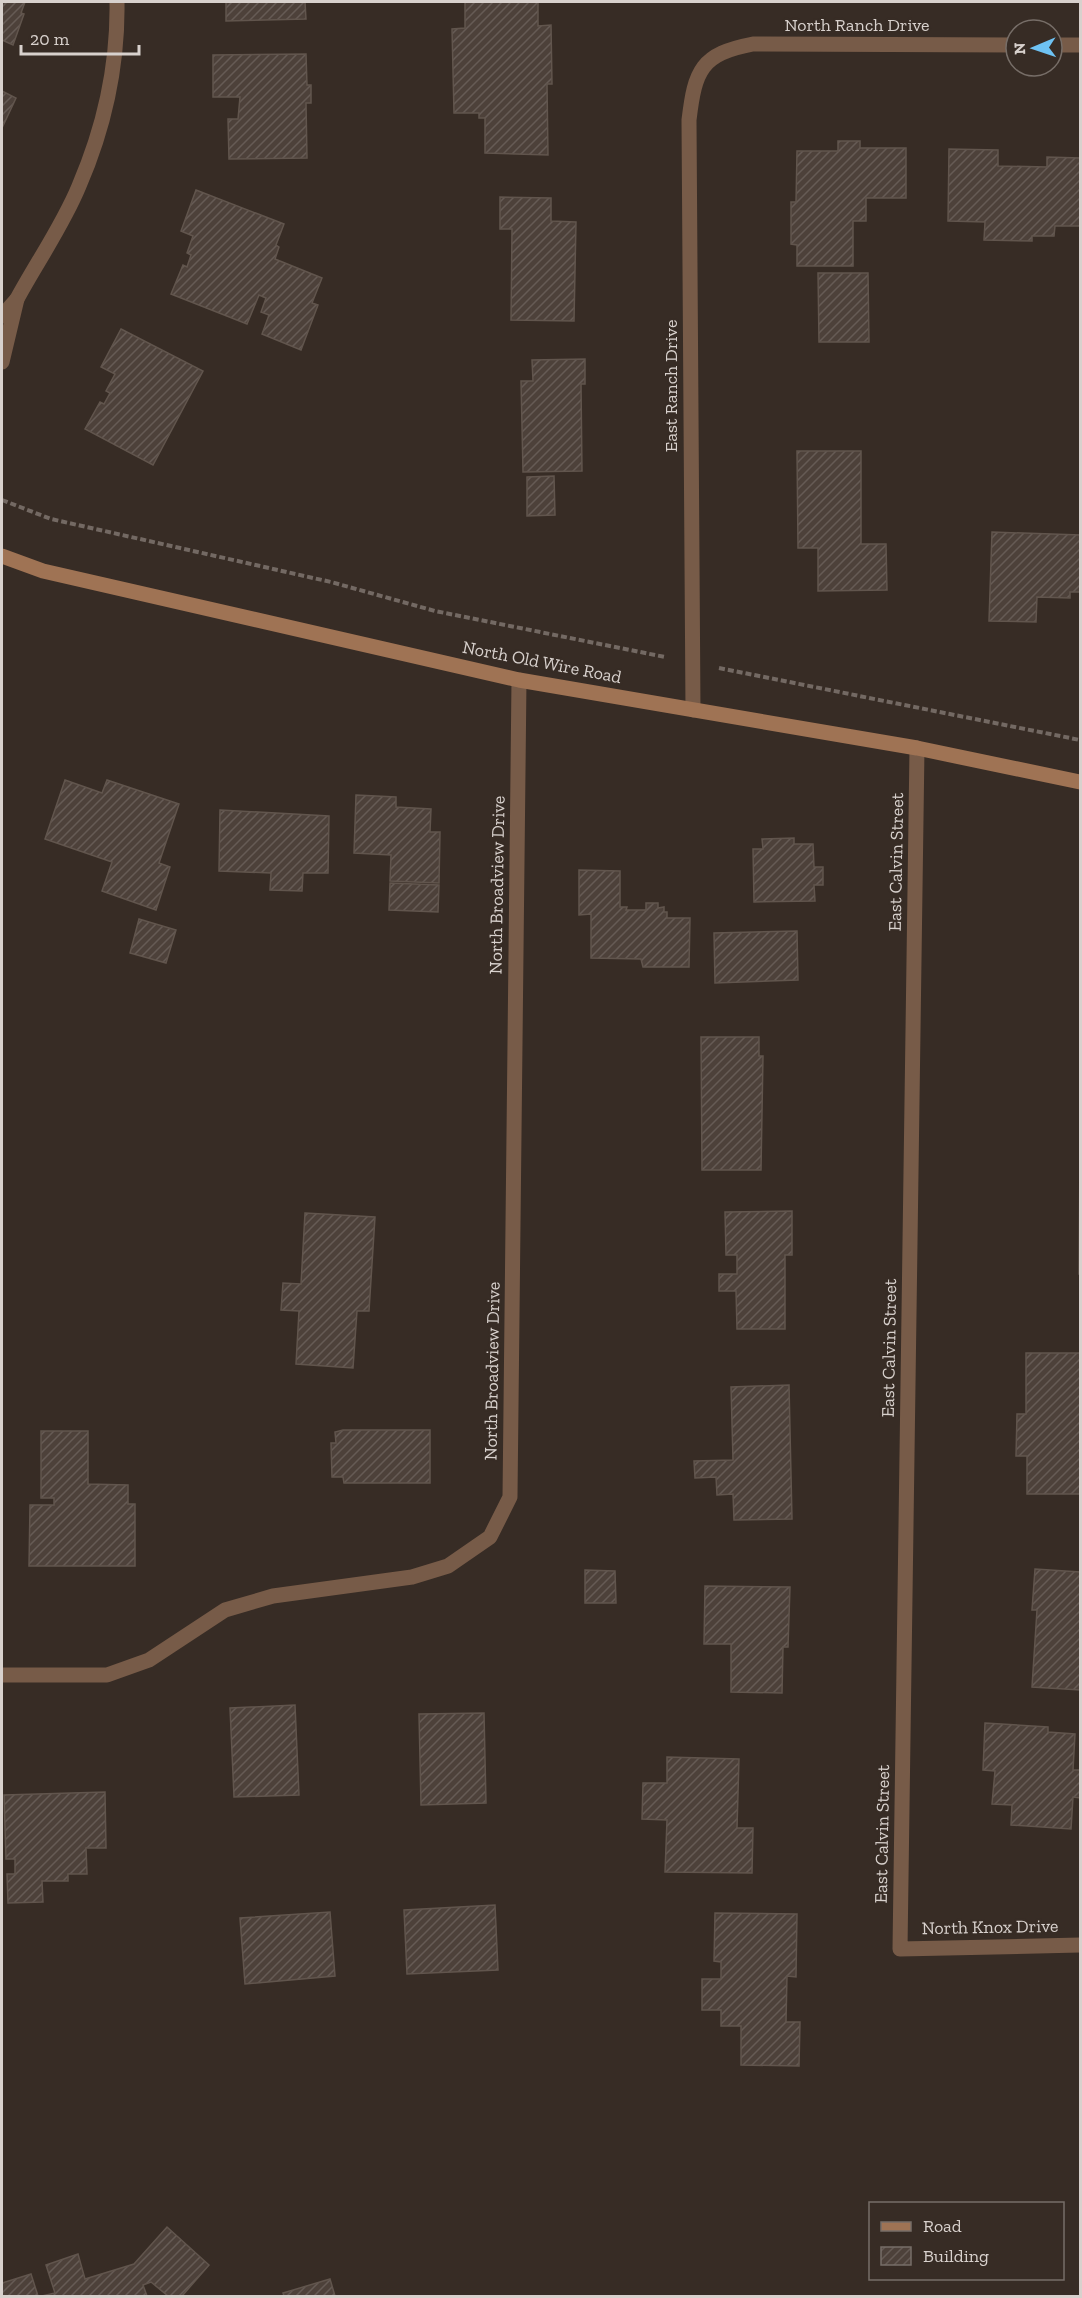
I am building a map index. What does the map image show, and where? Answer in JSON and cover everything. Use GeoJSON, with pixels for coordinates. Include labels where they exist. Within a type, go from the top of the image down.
{"type":"FeatureCollection","features":[{"type":"Feature","properties":{"kind":"street"},"geometry":{"type":"LineString","coordinates":[[2,316],[17,299],[79,188],[97,138],[110,87],[118,37],[117,2]]}},
{"type":"Feature","properties":{"kind":"street","name":"North Ranch Drive"},"geometry":{"type":"LineString","coordinates":[[703,65],[727,49],[753,44],[1004,45]]}},
{"type":"Feature","properties":{"kind":"street"},"geometry":{"type":"LineString","coordinates":[[1064,45],[1080,45]]}},
{"type":"Feature","properties":{"kind":"street","name":"East Ranch Drive"},"geometry":{"type":"LineString","coordinates":[[693,710],[689,120],[693,90],[703,65]]}},
{"type":"Feature","properties":{"kind":"street"},"geometry":{"type":"LineString","coordinates":[[2,362],[17,299]]}},
{"type":"Feature","properties":{"kind":"street","name":"North Old Wire Road"},"geometry":{"type":"LineString","coordinates":[[2,556],[42,571],[519,680],[917,748],[1080,782]]}},
{"type":"Feature","properties":{"kind":"street","name":"North Broadview Drive"},"geometry":{"type":"LineString","coordinates":[[2,1676],[107,1675],[149,1660],[225,1610],[273,1596],[412,1577],[448,1566],[490,1537],[510,1497],[519,680]]}},
{"type":"Feature","properties":{"kind":"street","name":"East Calvin Street"},"geometry":{"type":"LineString","coordinates":[[900,1949],[917,748]]}},
{"type":"Feature","properties":{"kind":"street","name":"North Knox Drive"},"geometry":{"type":"LineString","coordinates":[[900,1949],[1080,1945]]}},
{"type":"Feature","properties":{"kind":"path"},"geometry":{"type":"LineString","coordinates":[[2,500],[51,519],[331,582],[435,611],[1080,740]]}},
{"type":"Feature","properties":{"kind":"building"},"geometry":{"type":"Polygon","coordinates":[[[2,2],[25,2],[21,13],[24,14],[13,45],[2,40],[2,2]]]}},
{"type":"Feature","properties":{"kind":"building"},"geometry":{"type":"Polygon","coordinates":[[[226,2],[305,2],[306,19],[226,21],[226,2]]]}},
{"type":"Feature","properties":{"kind":"building"},"geometry":{"type":"Polygon","coordinates":[[[465,2],[538,2],[538,26],[551,25],[552,84],[547,84],[548,155],[485,153],[485,118],[479,118],[479,113],[454,113],[452,29],[465,28],[465,2]]]}},
{"type":"Feature","properties":{"kind":"building"},"geometry":{"type":"Polygon","coordinates":[[[306,54],[307,85],[311,85],[311,103],[306,103],[307,158],[229,159],[228,119],[238,119],[240,97],[213,97],[213,55],[306,54]]]}},
{"type":"Feature","properties":{"kind":"building"},"geometry":{"type":"Polygon","coordinates":[[[2,91],[16,98],[2,128],[2,91]]]}},
{"type":"Feature","properties":{"kind":"building"},"geometry":{"type":"Polygon","coordinates":[[[838,141],[860,141],[860,148],[906,148],[906,198],[866,198],[866,221],[853,221],[853,266],[797,266],[797,245],[791,244],[791,202],[796,202],[797,151],[838,151],[838,141]]]}},
{"type":"Feature","properties":{"kind":"building"},"geometry":{"type":"Polygon","coordinates":[[[949,149],[998,150],[998,166],[1047,167],[1047,157],[1080,158],[1080,226],[1055,226],[1054,236],[1032,236],[1032,241],[984,240],[985,222],[948,221],[949,149]]]}},
{"type":"Feature","properties":{"kind":"building"},"geometry":{"type":"Polygon","coordinates":[[[196,190],[284,224],[276,245],[279,247],[275,259],[322,278],[312,303],[318,305],[301,350],[262,334],[269,315],[261,312],[266,298],[259,295],[247,324],[171,294],[183,265],[187,267],[191,255],[187,253],[193,236],[181,231],[196,190]]]}},
{"type":"Feature","properties":{"kind":"building"},"geometry":{"type":"Polygon","coordinates":[[[500,197],[551,198],[551,221],[576,222],[574,321],[511,320],[512,229],[500,229],[500,197]]]}},
{"type":"Feature","properties":{"kind":"building"},"geometry":{"type":"Polygon","coordinates":[[[818,273],[868,273],[869,342],[819,342],[818,273]]]}},
{"type":"Feature","properties":{"kind":"building"},"geometry":{"type":"Polygon","coordinates":[[[121,329],[203,371],[153,465],[85,429],[100,402],[104,404],[110,393],[106,391],[115,374],[101,367],[121,329]]]}},
{"type":"Feature","properties":{"kind":"building"},"geometry":{"type":"Polygon","coordinates":[[[585,359],[585,384],[581,384],[582,471],[523,472],[521,381],[533,381],[532,360],[585,359]]]}},
{"type":"Feature","properties":{"kind":"building"},"geometry":{"type":"Polygon","coordinates":[[[797,451],[861,451],[861,544],[886,544],[887,590],[818,591],[818,548],[798,548],[797,451]]]}},
{"type":"Feature","properties":{"kind":"building"},"geometry":{"type":"Polygon","coordinates":[[[554,476],[555,515],[527,516],[527,477],[554,476]]]}},
{"type":"Feature","properties":{"kind":"building"},"geometry":{"type":"Polygon","coordinates":[[[992,532],[1080,535],[1080,592],[1070,592],[1070,598],[1037,597],[1036,622],[989,621],[992,532]]]}},
{"type":"Feature","properties":{"kind":"building"},"geometry":{"type":"Polygon","coordinates":[[[65,780],[102,793],[107,780],[179,804],[159,863],[170,867],[156,910],[102,891],[112,862],[45,839],[65,780]]]}},
{"type":"Feature","properties":{"kind":"building"},"geometry":{"type":"Polygon","coordinates":[[[356,795],[396,797],[396,807],[431,809],[430,832],[440,832],[439,883],[390,881],[391,855],[354,853],[356,795]]]}},
{"type":"Feature","properties":{"kind":"building"},"geometry":{"type":"Polygon","coordinates":[[[220,810],[329,816],[328,873],[303,873],[302,891],[270,890],[271,873],[219,871],[220,810]]]}},
{"type":"Feature","properties":{"kind":"building"},"geometry":{"type":"Polygon","coordinates":[[[794,838],[794,844],[813,844],[814,867],[823,867],[823,885],[814,885],[815,901],[754,902],[753,849],[763,849],[762,839],[794,838]]]}},
{"type":"Feature","properties":{"kind":"building"},"geometry":{"type":"Polygon","coordinates":[[[579,870],[620,871],[620,907],[627,907],[626,910],[646,910],[646,903],[658,903],[658,908],[664,907],[664,912],[667,912],[667,918],[690,918],[689,967],[643,967],[641,959],[591,958],[591,914],[579,915],[579,870]]]}},
{"type":"Feature","properties":{"kind":"building"},"geometry":{"type":"Polygon","coordinates":[[[390,883],[439,885],[438,912],[389,910],[390,883]]]}},
{"type":"Feature","properties":{"kind":"building"},"geometry":{"type":"Polygon","coordinates":[[[139,919],[176,930],[166,963],[130,953],[139,919]]]}},
{"type":"Feature","properties":{"kind":"building"},"geometry":{"type":"Polygon","coordinates":[[[797,931],[798,980],[715,983],[714,933],[797,931]]]}},
{"type":"Feature","properties":{"kind":"building"},"geometry":{"type":"Polygon","coordinates":[[[701,1037],[759,1037],[759,1056],[763,1056],[761,1170],[702,1170],[701,1037]]]}},
{"type":"Feature","properties":{"kind":"building"},"geometry":{"type":"Polygon","coordinates":[[[1080,1151],[1080,1274],[1079,1274],[1080,1151]]]}},
{"type":"Feature","properties":{"kind":"building"},"geometry":{"type":"Polygon","coordinates":[[[792,1211],[792,1255],[785,1255],[785,1329],[737,1329],[736,1291],[719,1291],[719,1274],[737,1274],[737,1255],[726,1255],[725,1212],[792,1211]]]}},
{"type":"Feature","properties":{"kind":"building"},"geometry":{"type":"Polygon","coordinates":[[[305,1213],[375,1217],[369,1311],[357,1311],[353,1368],[296,1364],[299,1311],[281,1310],[283,1283],[301,1284],[305,1213]]]}},
{"type":"Feature","properties":{"kind":"building"},"geometry":{"type":"Polygon","coordinates":[[[1026,1353],[1080,1353],[1080,1494],[1027,1494],[1027,1456],[1016,1456],[1017,1414],[1026,1414],[1026,1353]]]}},
{"type":"Feature","properties":{"kind":"building"},"geometry":{"type":"Polygon","coordinates":[[[789,1385],[792,1519],[734,1520],[733,1494],[717,1495],[716,1477],[695,1478],[694,1461],[733,1460],[731,1387],[789,1385]]]}},
{"type":"Feature","properties":{"kind":"building"},"geometry":{"type":"Polygon","coordinates":[[[343,1430],[430,1430],[430,1483],[344,1483],[343,1477],[332,1477],[331,1443],[336,1443],[335,1432],[343,1430]]]}},
{"type":"Feature","properties":{"kind":"building"},"geometry":{"type":"Polygon","coordinates":[[[41,1431],[88,1431],[88,1484],[128,1485],[128,1504],[135,1504],[135,1566],[29,1566],[30,1505],[54,1505],[54,1498],[41,1498],[41,1431]]]}},
{"type":"Feature","properties":{"kind":"building"},"geometry":{"type":"Polygon","coordinates":[[[1035,1569],[1080,1572],[1080,1690],[1032,1687],[1037,1610],[1032,1610],[1035,1569]]]}},
{"type":"Feature","properties":{"kind":"building"},"geometry":{"type":"Polygon","coordinates":[[[585,1570],[615,1571],[616,1603],[585,1603],[585,1570]]]}},
{"type":"Feature","properties":{"kind":"building"},"geometry":{"type":"Polygon","coordinates":[[[705,1586],[790,1587],[788,1647],[783,1647],[782,1693],[731,1692],[731,1644],[704,1644],[705,1586]]]}},
{"type":"Feature","properties":{"kind":"building"},"geometry":{"type":"Polygon","coordinates":[[[295,1705],[299,1795],[234,1797],[230,1708],[295,1705]]]}},
{"type":"Feature","properties":{"kind":"building"},"geometry":{"type":"Polygon","coordinates":[[[484,1713],[486,1803],[421,1805],[419,1714],[484,1713]]]}},
{"type":"Feature","properties":{"kind":"building"},"geometry":{"type":"Polygon","coordinates":[[[985,1723],[1048,1727],[1048,1732],[1075,1734],[1073,1770],[1080,1770],[1080,1798],[1073,1797],[1071,1829],[1011,1825],[1012,1805],[992,1804],[995,1771],[983,1770],[985,1723]]]}},
{"type":"Feature","properties":{"kind":"building"},"geometry":{"type":"Polygon","coordinates":[[[667,1757],[739,1759],[737,1828],[753,1828],[752,1873],[665,1872],[667,1820],[642,1819],[643,1783],[667,1783],[667,1757]]]}},
{"type":"Feature","properties":{"kind":"building"},"geometry":{"type":"Polygon","coordinates":[[[105,1792],[106,1848],[86,1848],[87,1874],[68,1874],[68,1881],[42,1881],[43,1902],[8,1903],[7,1874],[15,1874],[15,1859],[6,1859],[4,1795],[105,1792]]]}},
{"type":"Feature","properties":{"kind":"building"},"geometry":{"type":"Polygon","coordinates":[[[495,1905],[498,1970],[407,1974],[404,1910],[495,1905]]]}},
{"type":"Feature","properties":{"kind":"building"},"geometry":{"type":"Polygon","coordinates":[[[330,1912],[335,1976],[245,1984],[240,1918],[330,1912]]]}},
{"type":"Feature","properties":{"kind":"building"},"geometry":{"type":"Polygon","coordinates":[[[715,1913],[797,1914],[796,1977],[787,1976],[786,2022],[800,2022],[799,2066],[741,2065],[741,2026],[721,2026],[721,2010],[702,2010],[702,1979],[721,1979],[721,1962],[714,1961],[715,1913]]]}},
{"type":"Feature","properties":{"kind":"building"},"geometry":{"type":"Polygon","coordinates":[[[167,2227],[209,2265],[182,2296],[168,2296],[151,2282],[143,2285],[147,2296],[42,2296],[55,2293],[46,2265],[78,2254],[85,2279],[134,2264],[167,2227]]]}},
{"type":"Feature","properties":{"kind":"building"},"geometry":{"type":"Polygon","coordinates":[[[31,2274],[38,2296],[2,2296],[2,2283],[31,2274]]]}},
{"type":"Feature","properties":{"kind":"building"},"geometry":{"type":"Polygon","coordinates":[[[330,2279],[335,2296],[284,2296],[283,2293],[330,2279]]]}}]}
